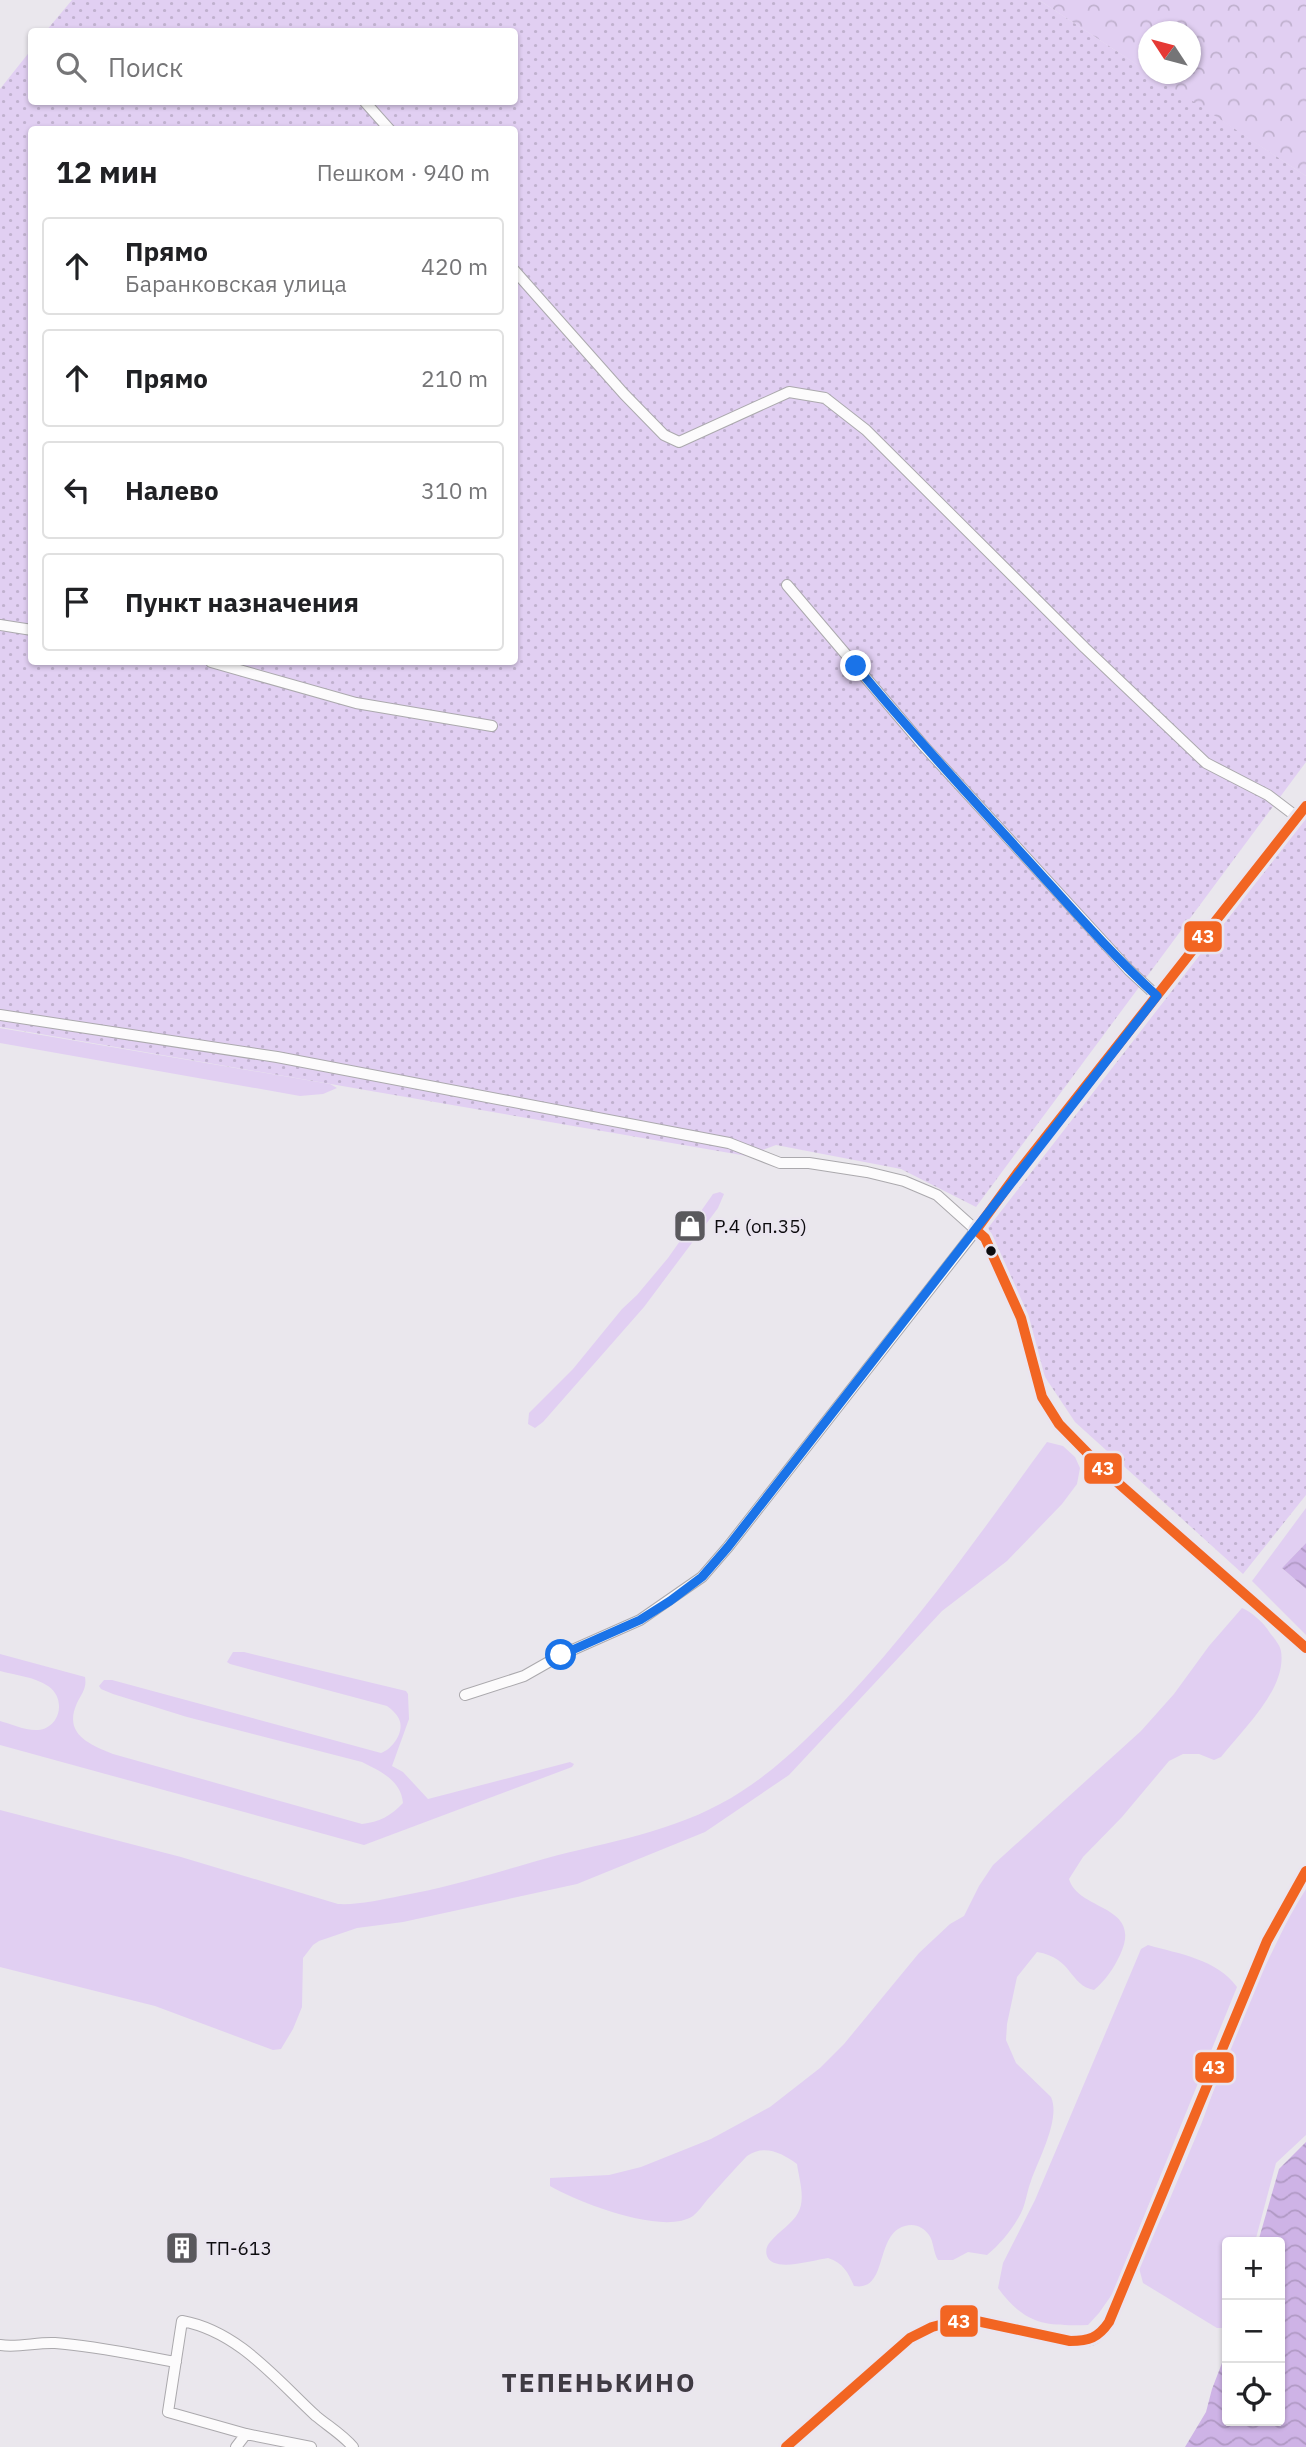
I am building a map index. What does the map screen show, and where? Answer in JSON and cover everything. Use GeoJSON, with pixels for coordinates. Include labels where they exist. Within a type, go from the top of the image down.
{"type":"FeatureCollection","features":[{"type":"Feature","properties":{"kind":"street"},"geometry":{"type":"LineString","coordinates":[[368,105],[386,126]]}},
{"type":"Feature","properties":{"kind":"street"},"geometry":{"type":"LineString","coordinates":[[518,275],[624,394],[664,435],[679,442],[789,392],[825,398],[866,430],[1095,658],[1206,763],[1268,795],[1297,817]]}},
{"type":"Feature","properties":{"kind":"street"},"geometry":{"type":"LineString","coordinates":[[787,585],[922,744],[1129,970],[1157,996]]}},
{"type":"Feature","properties":{"kind":"street"},"geometry":{"type":"LineString","coordinates":[[0,625],[28,629]]}},
{"type":"Feature","properties":{"kind":"street"},"geometry":{"type":"LineString","coordinates":[[222,665],[356,703],[492,726]]}},
{"type":"Feature","properties":{"kind":"street"},"geometry":{"type":"LineString","coordinates":[[465,1695],[524,1676],[561,1655],[640,1620],[702,1577],[1306,806]]}},
{"type":"Feature","properties":{"kind":"street"},"geometry":{"type":"LineString","coordinates":[[0,1015],[277,1057],[729,1143],[780,1163],[809,1163],[867,1172],[905,1181],[937,1195],[985,1238],[1021,1318],[1042,1397],[1059,1424],[1109,1475],[1306,1648]]}},
{"type":"Feature","properties":{"kind":"street"},"geometry":{"type":"LineString","coordinates":[[786,2447],[910,2339],[930,2327],[950,2321],[973,2320],[1004,2324],[1068,2342],[1082,2343],[1094,2339],[1102,2332],[1109,2322],[1164,2194],[1268,1941],[1306,1871]]}},
{"type":"Feature","properties":{"kind":"street"},"geometry":{"type":"LineString","coordinates":[[311,2447],[246,2434],[168,2412],[182,2320],[197,2323],[225,2337],[251,2355],[353,2447]]}},
{"type":"Feature","properties":{"kind":"street"},"geometry":{"type":"LineString","coordinates":[[0,2345],[11,2347],[41,2342],[73,2345],[176,2362]]}},
{"type":"Feature","properties":{"kind":"street"},"geometry":{"type":"LineString","coordinates":[[236,2447],[246,2434]]}},
{"type":"Feature","properties":{"kind":"green space"},"geometry":{"type":"Polygon","coordinates":[[[72,0],[1039,0],[1138,65],[1138,84],[1166,84],[1306,176],[1306,762],[976,1207],[901,1169],[776,1145],[747,1156],[0,1027],[0,89],[28,54],[28,105],[518,105],[518,28],[49,28],[72,0]]]}},
{"type":"Feature","properties":{"kind":"green space"},"geometry":{"type":"Polygon","coordinates":[[[1039,0],[1306,0],[1306,176],[1165,84],[1201,84],[1201,21],[1138,21],[1138,65],[1039,0]]]}},
{"type":"Feature","properties":{"kind":"green space"},"geometry":{"type":"Polygon","coordinates":[[[1306,818],[1306,1495],[1243,1574],[1075,1422],[1043,1374],[988,1228],[1306,818]]]}},
{"type":"Feature","properties":{"kind":"green space"},"geometry":{"type":"Polygon","coordinates":[[[0,1028],[330,1084],[337,1088],[323,1094],[300,1096],[0,1043],[0,1028]]]}},
{"type":"Feature","properties":{"kind":"green space"},"geometry":{"type":"Polygon","coordinates":[[[713,1194],[724,1194],[718,1208],[644,1307],[543,1422],[535,1428],[528,1424],[529,1413],[573,1369],[622,1309],[637,1295],[668,1258],[713,1194]]]}},
{"type":"Feature","properties":{"kind":"green space"},"geometry":{"type":"Polygon","coordinates":[[[1047,1442],[1063,1446],[1075,1457],[1080,1468],[1077,1484],[1062,1504],[1007,1561],[942,1611],[789,1775],[705,1832],[577,1884],[403,1922],[357,1928],[319,1941],[303,1958],[302,2007],[281,2049],[273,2050],[155,2006],[0,1967],[0,1810],[346,1904],[434,1889],[628,1838],[675,1824],[720,1804],[754,1783],[786,1757],[831,1715],[873,1670],[950,1574],[1047,1442]]]}},
{"type":"Feature","properties":{"kind":"green space"},"geometry":{"type":"Polygon","coordinates":[[[1306,1508],[1306,1543],[1282,1568],[1306,1589],[1306,1635],[1252,1581],[1306,1508]]]}},
{"type":"Feature","properties":{"kind":"green space"},"geometry":{"type":"Polygon","coordinates":[[[1242,1608],[1261,1622],[1280,1649],[1281,1665],[1270,1694],[1221,1757],[1214,1760],[1199,1754],[1183,1754],[1169,1761],[1122,1817],[1083,1857],[1069,1879],[1075,1890],[1117,1917],[1124,1926],[1125,1938],[1115,1965],[1094,1990],[1080,1983],[1058,1960],[1037,1952],[1017,1977],[1006,2040],[1016,2063],[1051,2097],[1053,2116],[1021,2213],[1006,2236],[987,2255],[968,2252],[953,2260],[938,2260],[929,2235],[912,2225],[895,2231],[884,2250],[877,2272],[865,2285],[854,2286],[844,2269],[828,2258],[804,2263],[777,2264],[767,2256],[767,2246],[795,2217],[802,2195],[797,2164],[773,2151],[753,2152],[747,2156],[693,2216],[679,2221],[642,2220],[600,2208],[550,2186],[550,2178],[609,2175],[641,2167],[711,2139],[770,2107],[820,2068],[844,2044],[919,1953],[950,1924],[964,1916],[993,1865],[1141,1731],[1242,1608]]]}},
{"type":"Feature","properties":{"kind":"green space"},"geometry":{"type":"Polygon","coordinates":[[[233,1652],[244,1652],[406,1691],[409,1719],[392,1766],[403,1772],[428,1799],[570,1762],[574,1764],[364,1845],[0,1745],[0,1721],[29,1729],[46,1728],[56,1719],[59,1705],[54,1692],[43,1683],[0,1671],[0,1654],[85,1677],[85,1687],[77,1703],[73,1723],[87,1742],[113,1754],[362,1824],[384,1818],[403,1803],[394,1782],[362,1762],[187,1717],[113,1694],[99,1686],[104,1680],[112,1680],[381,1753],[390,1748],[397,1739],[399,1719],[387,1706],[230,1664],[227,1662],[233,1652]]]}},
{"type":"Feature","properties":{"kind":"green space"},"geometry":{"type":"Polygon","coordinates":[[[1306,1889],[1306,2135],[1276,2163],[1256,2237],[1222,2237],[1222,2328],[1217,2328],[1143,2283],[1139,2268],[1144,2251],[1166,2208],[1202,2122],[1239,2020],[1291,1913],[1306,1889]]]}},
{"type":"Feature","properties":{"kind":"green space"},"geometry":{"type":"Polygon","coordinates":[[[1148,1945],[1208,1964],[1219,1970],[1237,1987],[1113,2293],[1088,2325],[1060,2325],[1037,2321],[1018,2310],[998,2288],[1003,2263],[1035,2200],[1141,1949],[1148,1945]]]}},
{"type":"Feature","properties":{"kind":"water"},"geometry":{"type":"Polygon","coordinates":[[[1306,1543],[1306,1589],[1282,1568],[1306,1543]]]}},
{"type":"Feature","properties":{"kind":"water"},"geometry":{"type":"Polygon","coordinates":[[[1306,2142],[1306,2447],[1185,2447],[1206,2412],[1222,2363],[1222,2426],[1285,2426],[1285,2237],[1259,2237],[1279,2169],[1306,2142]]]}},
{"type":"Feature","properties":{"kind":"transit line","name":"43"},"geometry":{"type":"LineString","coordinates":[[1306,806],[1019,1171],[976,1230],[985,1238],[1021,1318],[1042,1397],[1059,1424],[1109,1475],[1306,1648]]}},
{"type":"Feature","properties":{"kind":"transit line","name":"43"},"geometry":{"type":"LineString","coordinates":[[786,2447],[910,2338],[932,2327],[972,2320],[1070,2341],[1092,2338],[1101,2332],[1109,2322],[1267,1941],[1306,1871]]}},
{"type":"Feature","properties":{"kind":"place","name":"Р.4 (оп.35)"},"geometry":{"type":"Point","coordinates":[690,1226]}},
{"type":"Feature","properties":{"kind":"place","name":"ТП-613"},"geometry":{"type":"Point","coordinates":[182,2248]}},
{"type":"Feature","properties":{"kind":"district","name":"ТЕПЕНЬКИНО"},"geometry":{"type":"Point","coordinates":[599,2382]}},
{"type":"Feature","properties":{"kind":"route"},"geometry":{"type":"LineString","coordinates":[[561,1655],[640,1620],[702,1577],[1157,996],[1129,970],[991,820],[856,666]]}}]}
